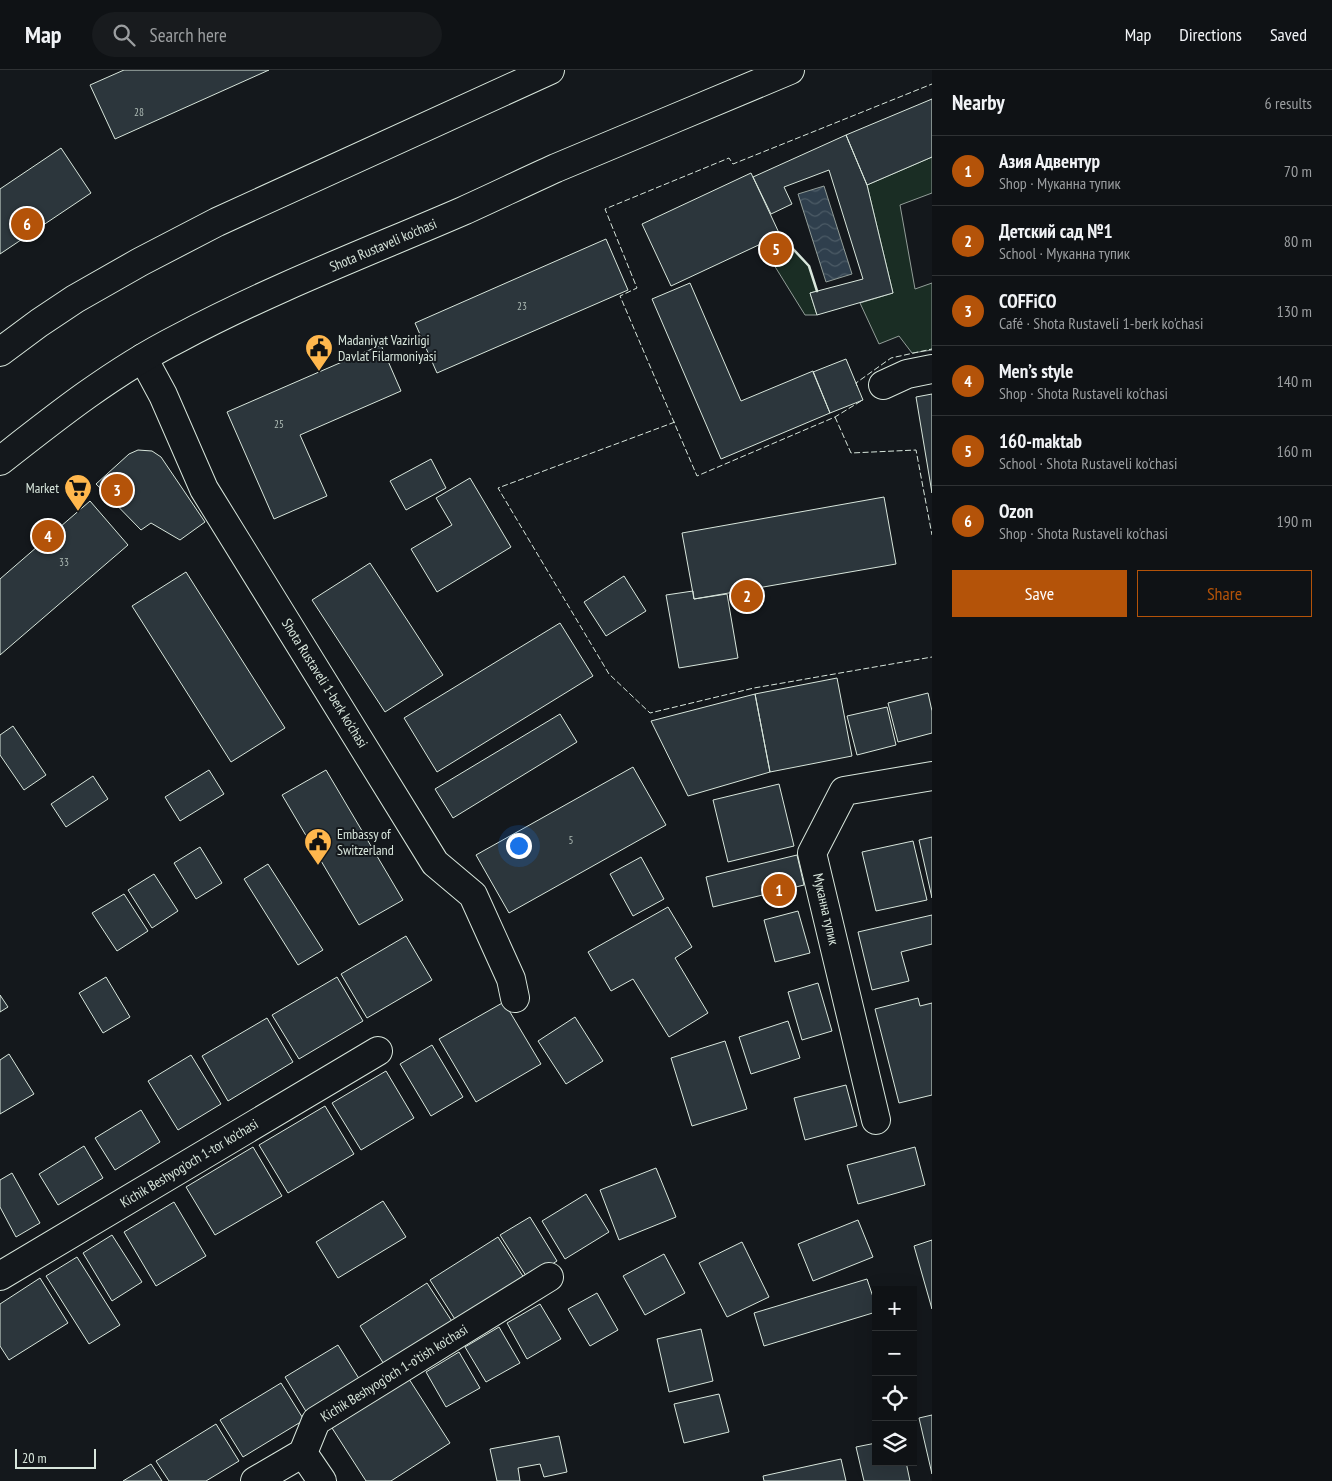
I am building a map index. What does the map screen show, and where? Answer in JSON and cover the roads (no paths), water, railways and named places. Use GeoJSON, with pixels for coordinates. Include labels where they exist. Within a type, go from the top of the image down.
{"type":"FeatureCollection","features":[{"type":"Feature","properties":{"kind":"street","name":"Shota Rustaveli ko'chasi"},"geometry":{"type":"LineString","coordinates":[[0,461],[78,401],[143,358],[178,338],[296,282],[463,211],[554,169],[790,70]]}},
{"type":"Feature","properties":{"kind":"street"},"geometry":{"type":"LineString","coordinates":[[0,352],[75,299],[140,262],[217,222],[548,71]]}},
{"type":"Feature","properties":{"kind":"street","name":"Shota Rustaveli 1-berk ko'chasi"},"geometry":{"type":"LineString","coordinates":[[143,358],[163,395],[204,489],[436,863],[473,895],[511,979],[515,998]]}},
{"type":"Feature","properties":{"kind":"street"},"geometry":{"type":"LineString","coordinates":[[883,385],[907,374],[932,369]]}},
{"type":"Feature","properties":{"kind":"street","name":"Муканна тупик"},"geometry":{"type":"LineString","coordinates":[[876,1120],[812,853],[844,791],[932,776]]}},
{"type":"Feature","properties":{"kind":"street","name":"Kichik Beshyog'och 1-tor ko'chasi"},"geometry":{"type":"LineString","coordinates":[[0,1276],[378,1050]]}},
{"type":"Feature","properties":{"kind":"street","name":"Kichik Beshyog'och 1-o'tish ko'chasi"},"geometry":{"type":"LineString","coordinates":[[303,1453],[316,1421],[548,1277]]}},
{"type":"Feature","properties":{"kind":"street"},"geometry":{"type":"LineString","coordinates":[[255,1481],[303,1453],[322,1481]]}},
{"type":"Feature","properties":{"kind":"water"},"geometry":{"type":"Polygon","coordinates":[[[824,186],[852,274],[826,282],[798,194],[824,186]]]}},
{"type":"Feature","properties":{"kind":"place","name":"Ozon"},"geometry":{"type":"Point","coordinates":[27,224]}},
{"type":"Feature","properties":{"kind":"place","name":"160-maktab"},"geometry":{"type":"Point","coordinates":[776,249]}},
{"type":"Feature","properties":{"kind":"place","name":"Madaniyat Vazirligi Davlat Filarmoniyasi"},"geometry":{"type":"Point","coordinates":[319,372]}},
{"type":"Feature","properties":{"kind":"place","name":"COFFiCO"},"geometry":{"type":"Point","coordinates":[117,490]}},
{"type":"Feature","properties":{"kind":"place","name":"Market"},"geometry":{"type":"Point","coordinates":[78,512]}},
{"type":"Feature","properties":{"kind":"place","name":"Men’s style"},"geometry":{"type":"Point","coordinates":[48,536]}},
{"type":"Feature","properties":{"kind":"place","name":"Детский сад №1"},"geometry":{"type":"Point","coordinates":[747,596]}},
{"type":"Feature","properties":{"kind":"place","name":"Embassy of Switzerland"},"geometry":{"type":"Point","coordinates":[318,866]}},
{"type":"Feature","properties":{"kind":"place","name":"Азия Адвентур"},"geometry":{"type":"Point","coordinates":[779,890]}}]}
